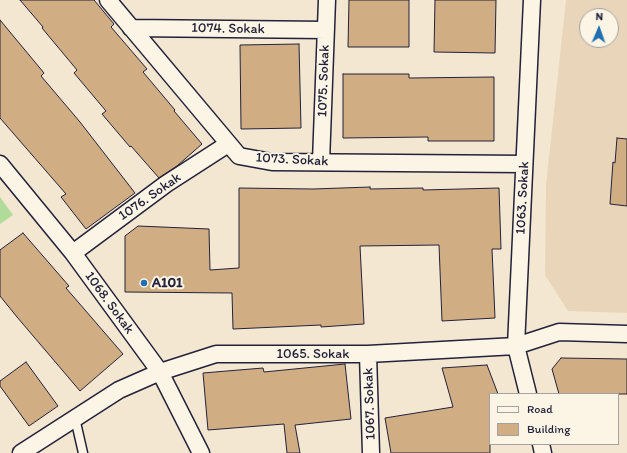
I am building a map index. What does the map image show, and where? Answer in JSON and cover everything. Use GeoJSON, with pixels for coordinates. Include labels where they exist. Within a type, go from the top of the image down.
{"type":"FeatureCollection","features":[{"type":"Feature","properties":{"kind":"street","name":"1073. Sokak"},"geometry":{"type":"LineString","coordinates":[[108,0],[239,156],[272,162],[524,164]]}},
{"type":"Feature","properties":{"kind":"street","name":"1075. Sokak"},"geometry":{"type":"LineString","coordinates":[[321,162],[327,0]]}},
{"type":"Feature","properties":{"kind":"street","name":"1063. Sokak"},"geometry":{"type":"LineString","coordinates":[[528,393],[516,346],[532,0]]}},
{"type":"Feature","properties":{"kind":"street","name":"1074. Sokak"},"geometry":{"type":"LineString","coordinates":[[131,28],[326,30]]}},
{"type":"Feature","properties":{"kind":"street","name":"1076. Sokak"},"geometry":{"type":"LineString","coordinates":[[73,253],[166,184],[228,144]]}},
{"type":"Feature","properties":{"kind":"street","name":"1068. Sokak"},"geometry":{"type":"LineString","coordinates":[[0,164],[73,253],[160,372],[201,453]]}},
{"type":"Feature","properties":{"kind":"street","name":"1065. Sokak"},"geometry":{"type":"LineString","coordinates":[[21,453],[119,390],[160,372],[216,354],[368,354],[516,346],[559,332],[627,334]]}},
{"type":"Feature","properties":{"kind":"street","name":"1067. Sokak"},"geometry":{"type":"LineString","coordinates":[[368,354],[371,453]]}},
{"type":"Feature","properties":{"kind":"lane"},"geometry":{"type":"LineString","coordinates":[[75,418],[83,453]]}},
{"type":"Feature","properties":{"kind":"shaded area"},"geometry":{"type":"Polygon","coordinates":[[[566,0],[627,0],[627,313],[568,311],[545,275],[546,185],[566,0]]]}},
{"type":"Feature","properties":{"kind":"green space"},"geometry":{"type":"Polygon","coordinates":[[[0,197],[13,215],[0,224],[0,197]]]}},
{"type":"Feature","properties":{"kind":"building"},"geometry":{"type":"Polygon","coordinates":[[[20,0],[94,0],[114,24],[111,27],[147,69],[143,72],[202,144],[177,166],[159,178],[102,114],[106,111],[74,73],[77,70],[20,0]]]}},
{"type":"Feature","properties":{"kind":"building"},"geometry":{"type":"Polygon","coordinates":[[[349,0],[409,0],[409,47],[348,47],[349,0]]]}},
{"type":"Feature","properties":{"kind":"building"},"geometry":{"type":"Polygon","coordinates":[[[435,0],[496,0],[495,53],[434,52],[435,0]]]}},
{"type":"Feature","properties":{"kind":"building"},"geometry":{"type":"Polygon","coordinates":[[[0,20],[44,73],[41,76],[80,122],[135,193],[86,229],[61,197],[66,194],[0,118],[0,20]]]}},
{"type":"Feature","properties":{"kind":"building"},"geometry":{"type":"Polygon","coordinates":[[[299,44],[301,128],[241,129],[240,45],[299,44]]]}},
{"type":"Feature","properties":{"kind":"building"},"geometry":{"type":"Polygon","coordinates":[[[343,74],[409,74],[409,78],[494,77],[494,141],[428,141],[428,137],[343,138],[343,74]]]}},
{"type":"Feature","properties":{"kind":"building"},"geometry":{"type":"Polygon","coordinates":[[[617,138],[627,139],[627,206],[610,204],[613,162],[615,163],[617,138]]]}},
{"type":"Feature","properties":{"kind":"building"},"geometry":{"type":"Polygon","coordinates":[[[370,187],[370,189],[423,188],[423,190],[499,188],[501,249],[492,249],[495,318],[442,321],[439,245],[360,246],[364,324],[321,327],[321,325],[233,329],[232,293],[125,292],[125,236],[138,226],[209,229],[210,270],[239,268],[239,188],[313,189],[370,187]]]}},
{"type":"Feature","properties":{"kind":"building"},"geometry":{"type":"Polygon","coordinates":[[[23,233],[69,286],[66,288],[123,354],[80,391],[0,296],[0,250],[23,233]]]}},
{"type":"Feature","properties":{"kind":"building"},"geometry":{"type":"Polygon","coordinates":[[[561,358],[627,359],[627,394],[559,393],[552,369],[561,358]]]}},
{"type":"Feature","properties":{"kind":"building"},"geometry":{"type":"Polygon","coordinates":[[[26,362],[58,406],[29,426],[0,386],[0,381],[26,362]]]}},
{"type":"Feature","properties":{"kind":"building"},"geometry":{"type":"Polygon","coordinates":[[[345,364],[351,419],[295,425],[300,453],[287,453],[284,424],[208,430],[203,373],[263,368],[264,372],[345,364]]]}},
{"type":"Feature","properties":{"kind":"building"},"geometry":{"type":"Polygon","coordinates":[[[487,365],[498,393],[489,393],[490,453],[391,453],[385,418],[453,407],[442,368],[487,365]]]}},
{"type":"Feature","properties":{"kind":"place","name":"A101"},"geometry":{"type":"Point","coordinates":[144,283]}}]}
